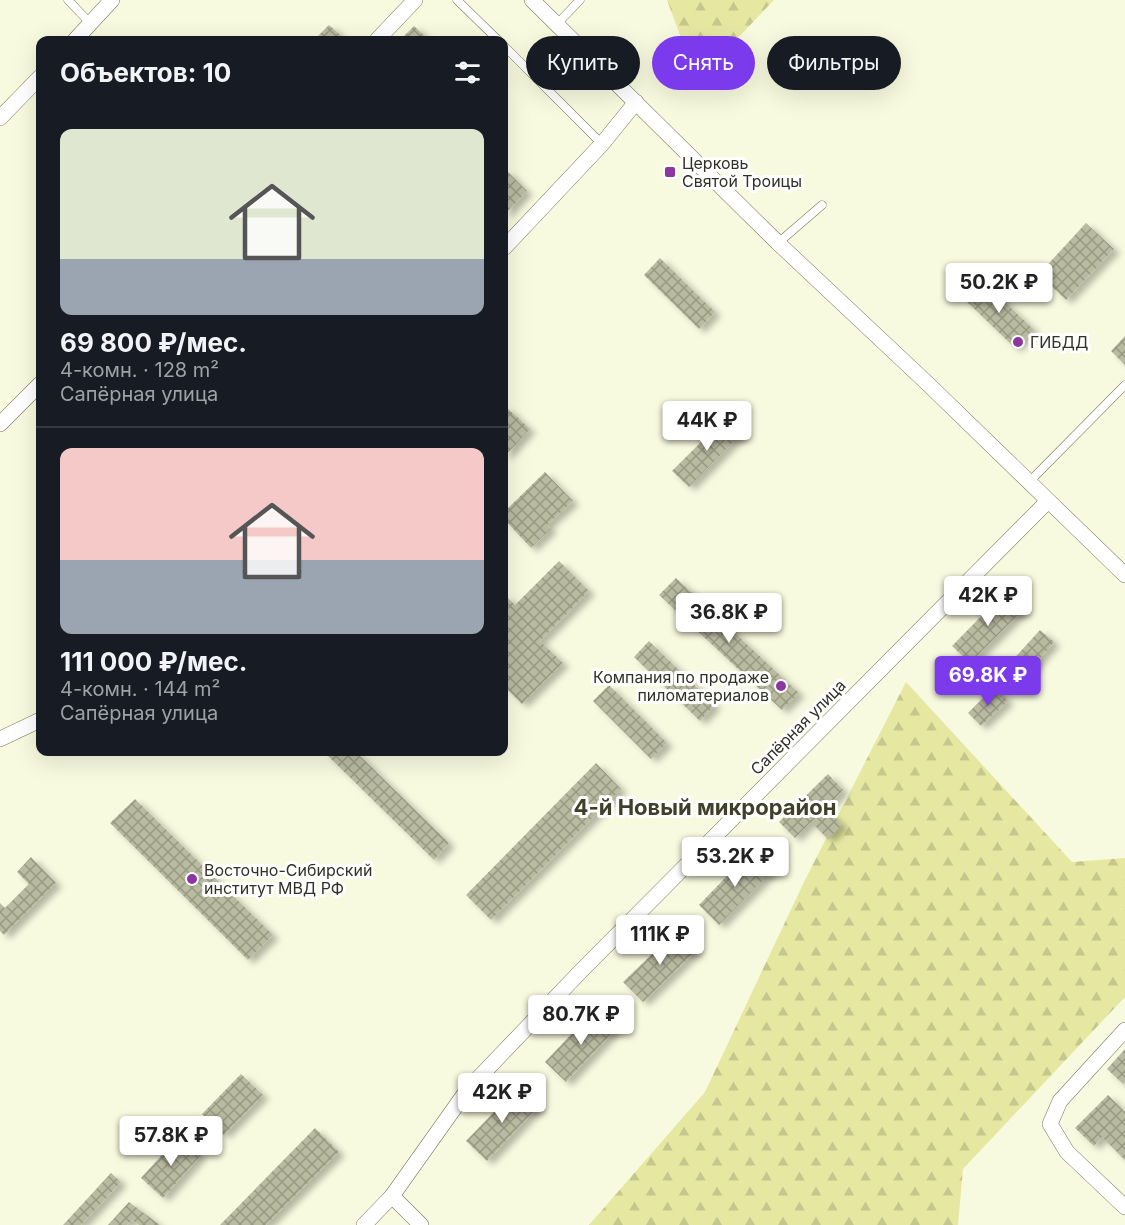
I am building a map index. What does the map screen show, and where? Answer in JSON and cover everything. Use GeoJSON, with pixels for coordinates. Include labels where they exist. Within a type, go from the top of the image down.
{"type":"FeatureCollection","features":[{"type":"Feature","properties":{"kind":"street"},"geometry":{"type":"LineString","coordinates":[[79,36],[112,0]]}},
{"type":"Feature","properties":{"kind":"street"},"geometry":{"type":"LineString","coordinates":[[380,36],[415,0]]}},
{"type":"Feature","properties":{"kind":"street"},"geometry":{"type":"LineString","coordinates":[[532,0],[778,243],[1125,575]]}},
{"type":"Feature","properties":{"kind":"street"},"geometry":{"type":"LineString","coordinates":[[0,118],[36,81]]}},
{"type":"Feature","properties":{"kind":"street"},"geometry":{"type":"LineString","coordinates":[[508,244],[602,144],[636,102]]}},
{"type":"Feature","properties":{"kind":"street"},"geometry":{"type":"LineString","coordinates":[[0,424],[36,388]]}},
{"type":"Feature","properties":{"kind":"street","name":"Сапёрная улица"},"geometry":{"type":"LineString","coordinates":[[364,1225],[393,1196],[468,1089],[581,971],[1048,501]]}},
{"type":"Feature","properties":{"kind":"street"},"geometry":{"type":"LineString","coordinates":[[0,739],[36,722]]}},
{"type":"Feature","properties":{"kind":"street"},"geometry":{"type":"LineString","coordinates":[[1125,1030],[1060,1101],[1050,1124],[1067,1152],[1125,1208]]}},
{"type":"Feature","properties":{"kind":"street"},"geometry":{"type":"LineString","coordinates":[[393,1196],[420,1225]]}},
{"type":"Feature","properties":{"kind":"lane"},"geometry":{"type":"LineString","coordinates":[[68,0],[91,24]]}},
{"type":"Feature","properties":{"kind":"lane"},"geometry":{"type":"LineString","coordinates":[[457,0],[494,36]]}},
{"type":"Feature","properties":{"kind":"lane"},"geometry":{"type":"LineString","coordinates":[[557,24],[580,0]]}},
{"type":"Feature","properties":{"kind":"lane"},"geometry":{"type":"LineString","coordinates":[[508,50],[602,144]]}},
{"type":"Feature","properties":{"kind":"lane"},"geometry":{"type":"LineString","coordinates":[[778,243],[822,205]]}},
{"type":"Feature","properties":{"kind":"lane"},"geometry":{"type":"LineString","coordinates":[[1029,482],[1125,385]]}},
{"type":"Feature","properties":{"kind":"green space"},"geometry":{"type":"Polygon","coordinates":[[[667,0],[774,0],[740,36],[680,36],[667,0]]]}},
{"type":"Feature","properties":{"kind":"green space"},"geometry":{"type":"Polygon","coordinates":[[[906,682],[1072,862],[1125,858],[1125,997],[963,1169],[958,1225],[589,1225],[705,1092],[804,882],[906,682]]]}},
{"type":"Feature","properties":{"kind":"building"},"geometry":{"type":"Polygon","coordinates":[[[329,25],[341,36],[318,36],[329,25]]]}},
{"type":"Feature","properties":{"kind":"building"},"geometry":{"type":"Polygon","coordinates":[[[414,26],[425,36],[404,36],[414,26]]]}},
{"type":"Feature","properties":{"kind":"building"},"geometry":{"type":"Polygon","coordinates":[[[508,172],[527,191],[508,211],[508,172]]]}},
{"type":"Feature","properties":{"kind":"building"},"geometry":{"type":"Polygon","coordinates":[[[1086,223],[1114,249],[1066,300],[1039,274],[1086,223]]]}},
{"type":"Feature","properties":{"kind":"building"},"geometry":{"type":"Polygon","coordinates":[[[660,258],[715,312],[699,329],[644,275],[660,258]]]}},
{"type":"Feature","properties":{"kind":"building"},"geometry":{"type":"Polygon","coordinates":[[[982,280],[1034,330],[1015,348],[964,299],[982,280]]]}},
{"type":"Feature","properties":{"kind":"building"},"geometry":{"type":"Polygon","coordinates":[[[1125,336],[1125,365],[1111,351],[1125,336]]]}},
{"type":"Feature","properties":{"kind":"building"},"geometry":{"type":"Polygon","coordinates":[[[508,409],[530,429],[508,453],[508,409]]]}},
{"type":"Feature","properties":{"kind":"building"},"geometry":{"type":"Polygon","coordinates":[[[726,417],[742,433],[689,487],[672,471],[726,417]]]}},
{"type":"Feature","properties":{"kind":"building"},"geometry":{"type":"Polygon","coordinates":[[[545,472],[573,501],[547,525],[551,529],[531,548],[508,523],[508,508],[545,472]]]}},
{"type":"Feature","properties":{"kind":"building"},"geometry":{"type":"Polygon","coordinates":[[[559,561],[589,591],[540,641],[563,663],[522,704],[508,690],[508,598],[515,605],[559,561]]]}},
{"type":"Feature","properties":{"kind":"building"},"geometry":{"type":"Polygon","coordinates":[[[676,578],[799,693],[782,710],[659,595],[676,578]]]}},
{"type":"Feature","properties":{"kind":"building"},"geometry":{"type":"Polygon","coordinates":[[[1006,591],[1024,609],[970,663],[952,646],[1006,591]]]}},
{"type":"Feature","properties":{"kind":"building"},"geometry":{"type":"Polygon","coordinates":[[[1040,630],[1054,642],[1024,677],[1009,664],[1040,630]]]}},
{"type":"Feature","properties":{"kind":"building"},"geometry":{"type":"Polygon","coordinates":[[[649,641],[715,705],[700,721],[634,657],[649,641]]]}},
{"type":"Feature","properties":{"kind":"building"},"geometry":{"type":"Polygon","coordinates":[[[609,685],[667,743],[651,759],[593,701],[609,685]]]}},
{"type":"Feature","properties":{"kind":"building"},"geometry":{"type":"Polygon","coordinates":[[[994,687],[1008,701],[981,726],[968,713],[994,687]]]}},
{"type":"Feature","properties":{"kind":"building"},"geometry":{"type":"Polygon","coordinates":[[[328,756],[360,756],[449,843],[434,860],[328,756]]]}},
{"type":"Feature","properties":{"kind":"building"},"geometry":{"type":"Polygon","coordinates":[[[596,763],[621,789],[491,920],[466,895],[596,763]]]}},
{"type":"Feature","properties":{"kind":"building"},"geometry":{"type":"Polygon","coordinates":[[[828,774],[843,790],[826,809],[842,825],[828,839],[811,822],[795,838],[779,822],[828,774]]]}},
{"type":"Feature","properties":{"kind":"building","name":"Восточно-Сибирский институт МВД РФ"},"geometry":{"type":"Polygon","coordinates":[[[135,799],[273,935],[248,960],[110,823],[135,799]]]}},
{"type":"Feature","properties":{"kind":"building"},"geometry":{"type":"Polygon","coordinates":[[[751,851],[772,871],[719,925],[699,905],[751,851]]]}},
{"type":"Feature","properties":{"kind":"building"},"geometry":{"type":"Polygon","coordinates":[[[31,857],[56,883],[4,935],[0,931],[0,903],[5,908],[29,884],[17,872],[31,857]]]}},
{"type":"Feature","properties":{"kind":"building"},"geometry":{"type":"Polygon","coordinates":[[[676,931],[696,951],[643,1002],[623,982],[676,931]]]}},
{"type":"Feature","properties":{"kind":"building"},"geometry":{"type":"Polygon","coordinates":[[[595,1009],[616,1029],[566,1082],[545,1062],[595,1009]]]}},
{"type":"Feature","properties":{"kind":"building"},"geometry":{"type":"Polygon","coordinates":[[[1125,1049],[1125,1082],[1123,1084],[1107,1069],[1125,1049]]]}},
{"type":"Feature","properties":{"kind":"building"},"geometry":{"type":"Polygon","coordinates":[[[241,1074],[263,1095],[224,1135],[202,1114],[241,1074]]]}},
{"type":"Feature","properties":{"kind":"building"},"geometry":{"type":"Polygon","coordinates":[[[518,1087],[538,1107],[487,1161],[466,1141],[518,1087]]]}},
{"type":"Feature","properties":{"kind":"building"},"geometry":{"type":"Polygon","coordinates":[[[1108,1095],[1125,1112],[1125,1160],[1102,1137],[1094,1146],[1075,1128],[1108,1095]]]}},
{"type":"Feature","properties":{"kind":"building"},"geometry":{"type":"Polygon","coordinates":[[[315,1128],[339,1152],[266,1225],[220,1225],[315,1128]]]}},
{"type":"Feature","properties":{"kind":"building"},"geometry":{"type":"Polygon","coordinates":[[[179,1136],[201,1155],[163,1198],[141,1178],[179,1136]]]}},
{"type":"Feature","properties":{"kind":"building"},"geometry":{"type":"Polygon","coordinates":[[[111,1173],[121,1182],[81,1225],[63,1225],[111,1173]]]}},
{"type":"Feature","properties":{"kind":"building"},"geometry":{"type":"Polygon","coordinates":[[[129,1202],[160,1225],[139,1225],[132,1220],[127,1225],[108,1225],[129,1202]]]}},
{"type":"Feature","properties":{"kind":"place","name":"Церковь Святой Троицы"},"geometry":{"type":"Point","coordinates":[670,172]}},
{"type":"Feature","properties":{"kind":"place","name":"ГИБДД"},"geometry":{"type":"Point","coordinates":[1018,342]}},
{"type":"Feature","properties":{"kind":"place","name":"Компания по продаже пиломатериалов"},"geometry":{"type":"Point","coordinates":[781,686]}},
{"type":"Feature","properties":{"kind":"place","name":"Восточно-Сибирский институт МВД РФ"},"geometry":{"type":"Point","coordinates":[192,879]}},
{"type":"Feature","properties":{"kind":"district","name":"4-й Новый микрорайон"},"geometry":{"type":"Point","coordinates":[705,807]}}]}
